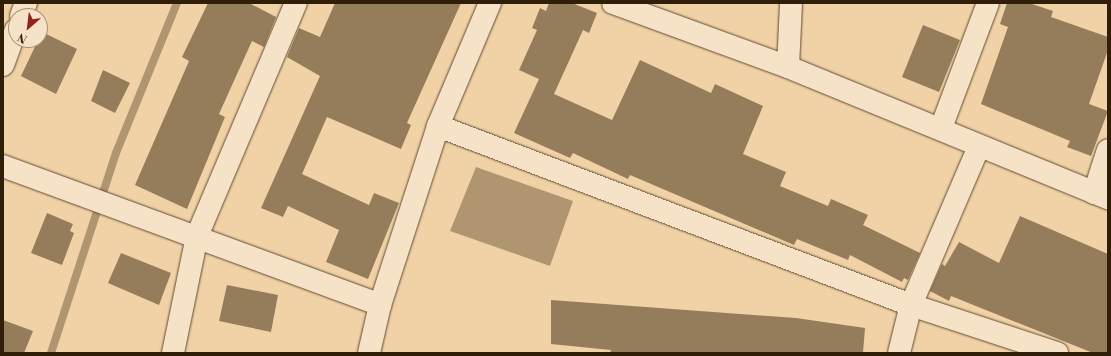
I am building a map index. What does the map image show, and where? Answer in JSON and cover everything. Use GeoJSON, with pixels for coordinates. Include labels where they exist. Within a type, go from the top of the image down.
{"type":"FeatureCollection","features":[{"type":"Feature","properties":{"kind":"street"},"geometry":{"type":"LineString","coordinates":[[173,353],[198,236],[296,3]]}},
{"type":"Feature","properties":{"kind":"street"},"geometry":{"type":"LineString","coordinates":[[369,353],[380,305],[438,126],[490,3]]}},
{"type":"Feature","properties":{"kind":"street"},"geometry":{"type":"LineString","coordinates":[[613,3],[788,67],[941,128],[979,146],[1101,196],[1108,150]]}},
{"type":"Feature","properties":{"kind":"street"},"geometry":{"type":"LineString","coordinates":[[788,67],[791,3]]}},
{"type":"Feature","properties":{"kind":"street"},"geometry":{"type":"LineString","coordinates":[[941,128],[988,3]]}},
{"type":"Feature","properties":{"kind":"street"},"geometry":{"type":"LineString","coordinates":[[3,65],[9,48]]}},
{"type":"Feature","properties":{"kind":"street"},"geometry":{"type":"LineString","coordinates":[[438,126],[911,305],[1057,353]]}},
{"type":"Feature","properties":{"kind":"street"},"geometry":{"type":"LineString","coordinates":[[899,353],[911,305],[979,146]]}},
{"type":"Feature","properties":{"kind":"street"},"geometry":{"type":"LineString","coordinates":[[3,166],[198,236],[380,305]]}},
{"type":"Feature","properties":{"kind":"shaded area"},"geometry":{"type":"Polygon","coordinates":[[[476,167],[573,201],[550,266],[450,231],[476,167]]]}},
{"type":"Feature","properties":{"kind":"building"},"geometry":{"type":"Polygon","coordinates":[[[208,3],[249,3],[276,17],[264,47],[252,41],[219,114],[225,117],[187,209],[135,185],[189,61],[182,57],[208,3]]]}},
{"type":"Feature","properties":{"kind":"building"},"geometry":{"type":"Polygon","coordinates":[[[335,3],[461,3],[407,123],[411,125],[401,149],[327,117],[302,174],[369,205],[374,193],[399,203],[368,279],[326,262],[339,230],[288,206],[283,217],[261,208],[320,76],[287,57],[299,28],[320,37],[335,3]]]}},
{"type":"Feature","properties":{"kind":"building"},"geometry":{"type":"Polygon","coordinates":[[[549,3],[572,3],[597,13],[589,33],[583,30],[554,94],[612,120],[640,60],[711,93],[715,84],[763,106],[743,154],[786,172],[780,186],[828,206],[831,199],[868,215],[863,225],[920,253],[908,280],[904,278],[902,282],[850,255],[848,260],[797,239],[794,245],[630,175],[628,179],[573,153],[570,158],[514,133],[539,79],[519,70],[537,30],[532,28],[540,8],[546,11],[549,3]]]}},
{"type":"Feature","properties":{"kind":"building"},"geometry":{"type":"Polygon","coordinates":[[[1007,3],[1029,3],[1053,11],[1051,17],[1108,37],[1108,50],[1089,104],[1108,111],[1091,156],[1067,147],[1070,141],[981,104],[1008,27],[1000,24],[1007,3]]]}},
{"type":"Feature","properties":{"kind":"building"},"geometry":{"type":"Polygon","coordinates":[[[923,25],[960,40],[939,92],[902,77],[923,25]]]}},
{"type":"Feature","properties":{"kind":"building"},"geometry":{"type":"Polygon","coordinates":[[[48,35],[77,49],[56,94],[21,76],[34,48],[48,48],[48,35]]]}},
{"type":"Feature","properties":{"kind":"building"},"geometry":{"type":"Polygon","coordinates":[[[103,70],[130,83],[115,113],[91,101],[103,70]]]}},
{"type":"Feature","properties":{"kind":"building"},"geometry":{"type":"Polygon","coordinates":[[[47,213],[73,224],[70,231],[74,233],[62,265],[31,253],[47,213]]]}},
{"type":"Feature","properties":{"kind":"building"},"geometry":{"type":"Polygon","coordinates":[[[1020,216],[1108,254],[1108,353],[1093,353],[951,296],[949,301],[930,291],[942,264],[945,266],[959,242],[999,263],[1020,216]]]}},
{"type":"Feature","properties":{"kind":"building"},"geometry":{"type":"Polygon","coordinates":[[[121,253],[171,273],[159,305],[108,283],[121,253]]]}},
{"type":"Feature","properties":{"kind":"building"},"geometry":{"type":"Polygon","coordinates":[[[227,285],[278,295],[271,332],[219,321],[227,285]]]}},
{"type":"Feature","properties":{"kind":"building"},"geometry":{"type":"Polygon","coordinates":[[[551,300],[796,318],[865,328],[863,353],[610,353],[611,350],[551,344],[551,300]]]}},
{"type":"Feature","properties":{"kind":"building"},"geometry":{"type":"Polygon","coordinates":[[[3,320],[33,331],[24,353],[3,353],[3,320]]]}},
{"type":"Feature","properties":{"kind":"waterway"},"geometry":{"type":"LineString","coordinates":[[51,353],[116,153],[177,3]]}}]}
